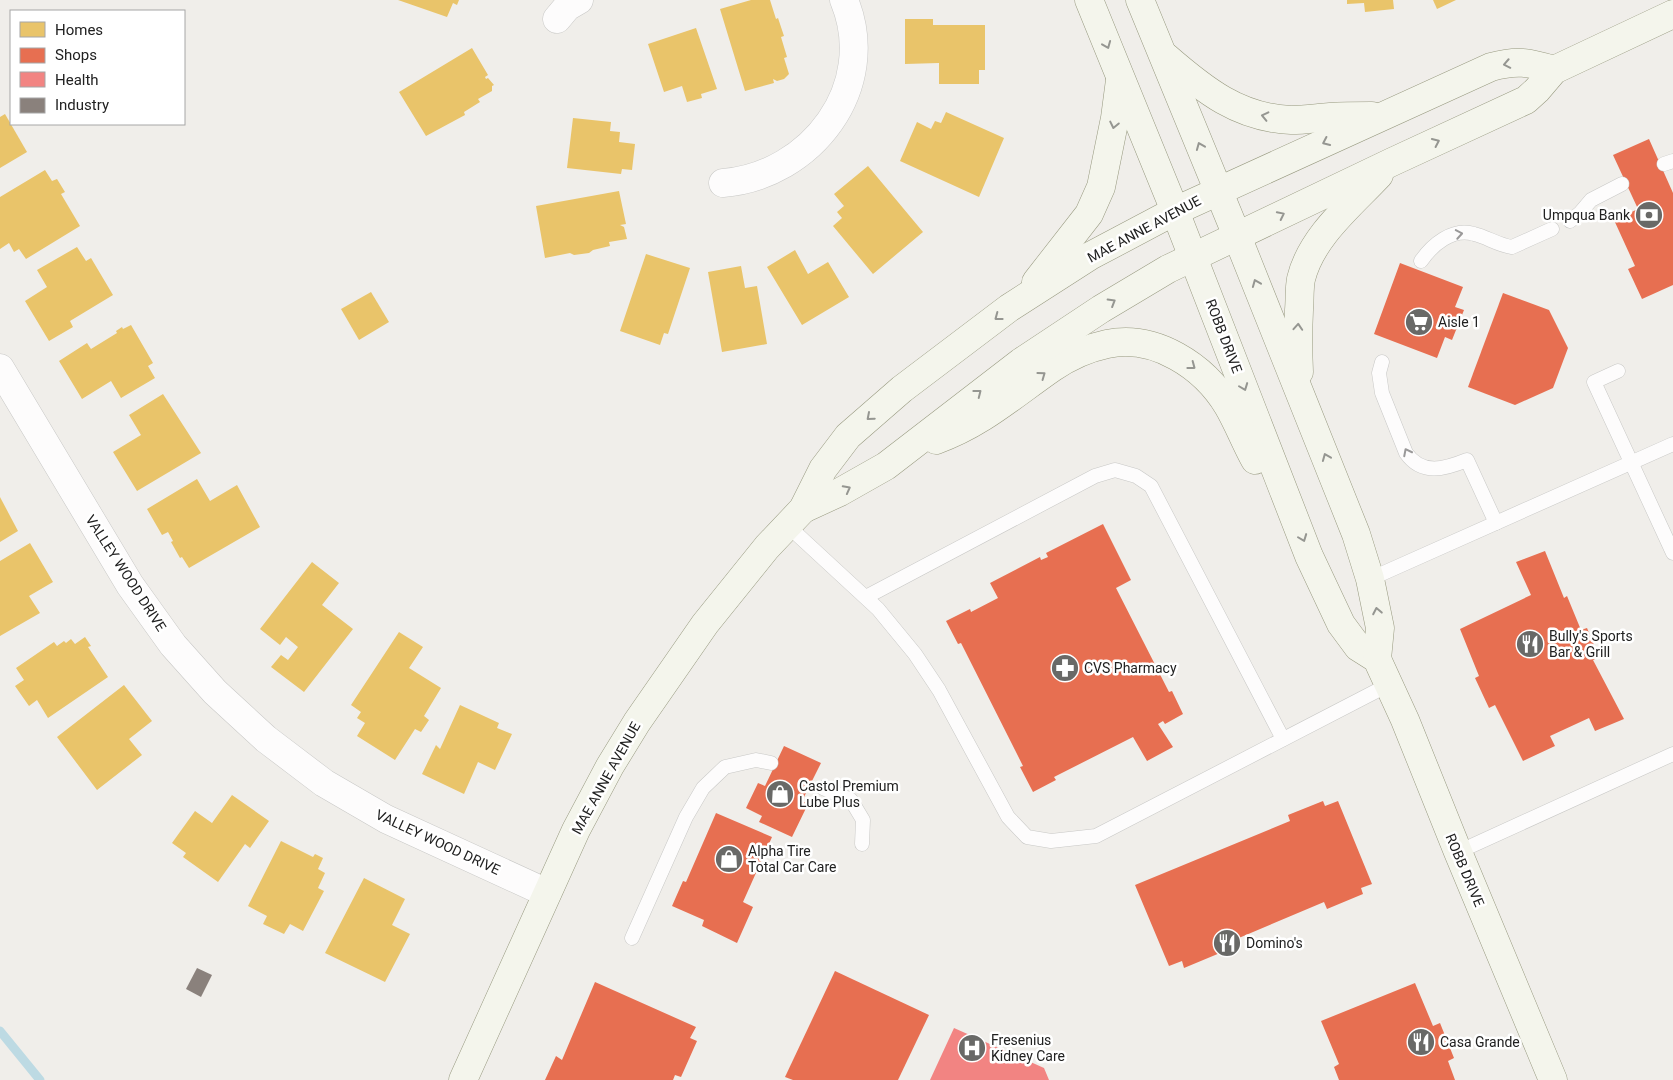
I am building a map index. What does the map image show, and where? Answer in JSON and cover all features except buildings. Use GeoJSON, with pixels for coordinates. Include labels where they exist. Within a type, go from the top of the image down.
{"type":"FeatureCollection","features":[{"type":"Feature","properties":{"kind":"main road","name":"ROBB DRIVE"},"geometry":{"type":"LineString","coordinates":[[1089,0],[1175,211],[1309,556],[1341,624],[1358,647],[1377,660]]}},
{"type":"Feature","properties":{"kind":"main road","name":"ROBB DRIVE"},"geometry":{"type":"LineString","coordinates":[[1140,0],[1219,191],[1356,534],[1370,579],[1380,628],[1377,660],[1405,720],[1553,1080]]}},
{"type":"Feature","properties":{"kind":"main road","name":"MAE ANNE AVENUE"},"geometry":{"type":"LineString","coordinates":[[795,517],[862,481],[909,450],[969,400],[1029,356],[1101,309],[1168,269],[1526,100],[1554,70],[1673,14]]}},
{"type":"Feature","properties":{"kind":"main road"},"geometry":{"type":"LineString","coordinates":[[1163,55],[1193,81],[1215,96],[1250,113],[1292,120],[1332,116],[1384,116]]}},
{"type":"Feature","properties":{"kind":"main road","name":"MAE ANNE AVENUE"},"geometry":{"type":"LineString","coordinates":[[463,1080],[576,830],[610,766],[637,722],[705,624],[739,581],[795,517],[823,469],[848,436],[932,366],[1020,302],[1090,256],[1175,211],[1491,67],[1514,62],[1526,62],[1554,70]]}},
{"type":"Feature","properties":{"kind":"main road"},"geometry":{"type":"LineString","coordinates":[[1020,302],[1089,214],[1101,187],[1115,118],[1120,76]]}},
{"type":"Feature","properties":{"kind":"main road"},"geometry":{"type":"LineString","coordinates":[[1300,393],[1298,335],[1300,291],[1308,260],[1331,226],[1392,162]]}},
{"type":"Feature","properties":{"kind":"main road"},"geometry":{"type":"LineString","coordinates":[[909,450],[948,436],[980,420],[1068,358],[1107,344],[1138,344],[1169,352],[1185,360],[1199,371],[1227,405],[1249,450],[1265,477],[1273,488],[1288,500]]}},
{"type":"Feature","properties":{"kind":"street"},"geometry":{"type":"LineString","coordinates":[[557,19],[567,7],[579,0]]}},
{"type":"Feature","properties":{"kind":"street"},"geometry":{"type":"LineString","coordinates":[[723,183],[748,180],[796,156],[814,141],[833,117],[845,94],[851,72],[853,52],[851,24],[844,0]]}},
{"type":"Feature","properties":{"kind":"street","name":"VALLEY WOOD DRIVE"},"geometry":{"type":"LineString","coordinates":[[0,368],[130,585],[173,644],[215,692],[266,739],[324,783],[386,819],[547,893]]}},
{"type":"Feature","properties":{"kind":"lane"},"geometry":{"type":"LineString","coordinates":[[1570,221],[1591,200],[1622,184]]}},
{"type":"Feature","properties":{"kind":"lane"},"geometry":{"type":"LineString","coordinates":[[1421,261],[1430,249],[1442,239],[1462,233],[1472,233],[1512,247],[1552,229]]}},
{"type":"Feature","properties":{"kind":"lane"},"geometry":{"type":"LineString","coordinates":[[1382,362],[1379,373],[1382,393],[1406,453],[1411,460],[1423,467],[1433,469],[1448,468],[1467,460],[1496,523]]}},
{"type":"Feature","properties":{"kind":"lane"},"geometry":{"type":"LineString","coordinates":[[1618,371],[1594,382],[1673,553]]}},
{"type":"Feature","properties":{"kind":"lane"},"geometry":{"type":"LineString","coordinates":[[1370,579],[1673,444]]}},
{"type":"Feature","properties":{"kind":"lane"},"geometry":{"type":"LineString","coordinates":[[866,597],[1095,476],[1115,470],[1136,476],[1151,486],[1284,739]]}},
{"type":"Feature","properties":{"kind":"lane"},"geometry":{"type":"LineString","coordinates":[[795,517],[878,609],[915,654],[939,690],[1008,817],[1027,837],[1051,841],[1096,836],[1388,685]]}},
{"type":"Feature","properties":{"kind":"lane"},"geometry":{"type":"LineString","coordinates":[[1458,852],[1673,754]]}},
{"type":"Feature","properties":{"kind":"lane"},"geometry":{"type":"LineString","coordinates":[[632,938],[686,817],[703,788],[725,767],[756,760],[771,764]]}},
{"type":"Feature","properties":{"kind":"lane"},"geometry":{"type":"LineString","coordinates":[[823,788],[851,800],[863,820],[862,844]]}},
{"type":"Feature","properties":{"kind":"waterway"},"geometry":{"type":"LineString","coordinates":[[0,1031],[40,1080]]}},
{"type":"Feature","properties":{"kind":"place","name":"Umpqua Bank"},"geometry":{"type":"Point","coordinates":[1649,215]}},
{"type":"Feature","properties":{"kind":"place","name":"Aisle 1"},"geometry":{"type":"Point","coordinates":[1419,322]}},
{"type":"Feature","properties":{"kind":"place","name":"Bully's Sports Bar & Grill"},"geometry":{"type":"Point","coordinates":[1530,644]}},
{"type":"Feature","properties":{"kind":"place","name":"CVS Pharmacy"},"geometry":{"type":"Point","coordinates":[1065,668]}},
{"type":"Feature","properties":{"kind":"place","name":"Castol Premium Lube Plus"},"geometry":{"type":"Point","coordinates":[780,794]}},
{"type":"Feature","properties":{"kind":"place","name":"Alpha Tire Total Car Care"},"geometry":{"type":"Point","coordinates":[729,859]}},
{"type":"Feature","properties":{"kind":"place","name":"Domino's"},"geometry":{"type":"Point","coordinates":[1227,943]}},
{"type":"Feature","properties":{"kind":"place","name":"Casa Grande"},"geometry":{"type":"Point","coordinates":[1421,1042]}},
{"type":"Feature","properties":{"kind":"place","name":"Fresenius Kidney Care"},"geometry":{"type":"Point","coordinates":[972,1048]}}]}
